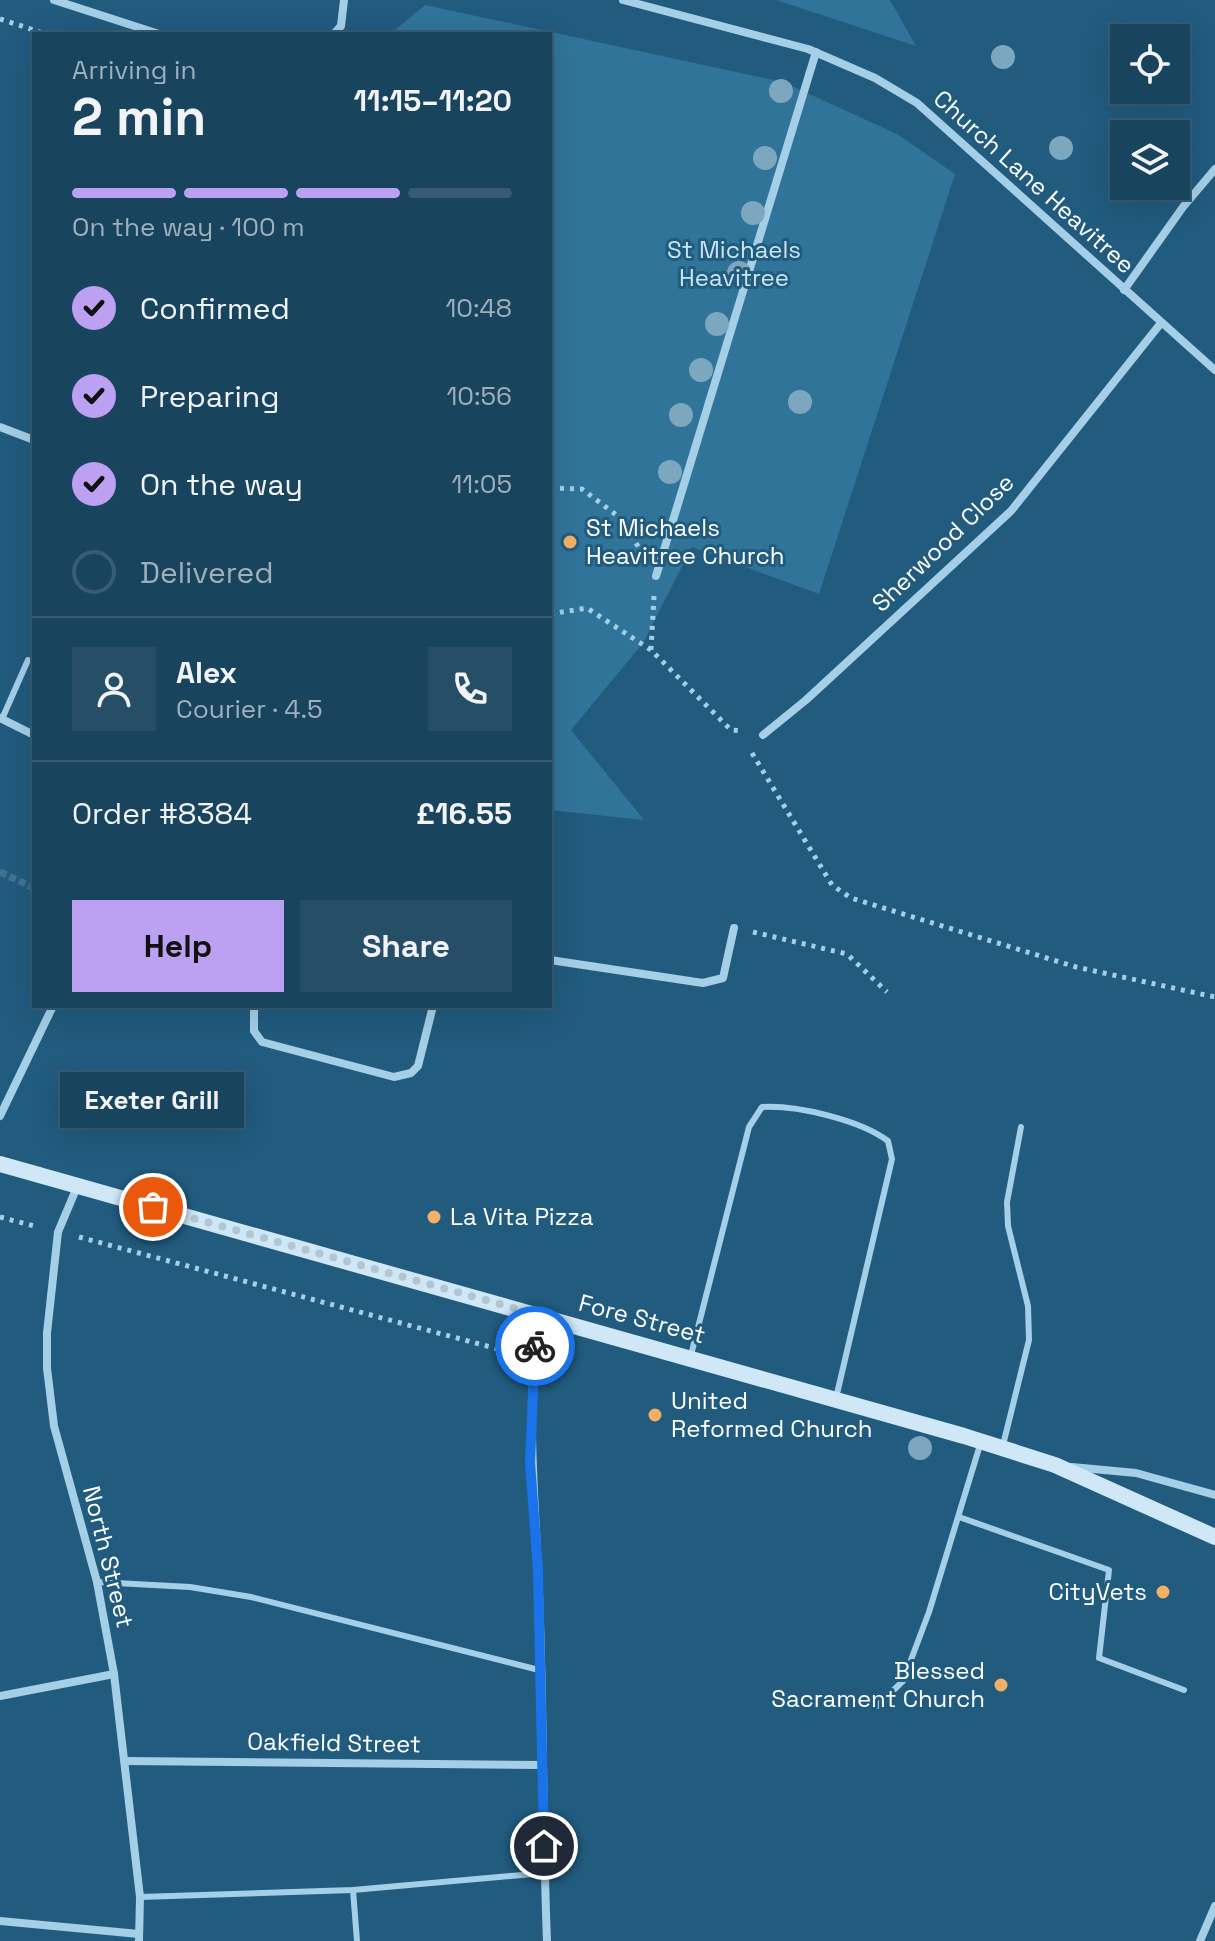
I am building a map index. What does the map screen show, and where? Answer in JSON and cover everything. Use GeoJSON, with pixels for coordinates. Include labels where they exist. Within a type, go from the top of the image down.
{"type":"FeatureCollection","features":[{"type":"Feature","properties":{"kind":"main road","name":"Fore Street"},"geometry":{"type":"LineString","coordinates":[[0,1164],[690,1356],[981,1441],[1055,1465],[1215,1537]]}},
{"type":"Feature","properties":{"kind":"street"},"geometry":{"type":"LineString","coordinates":[[54,0],[140,32]]}},
{"type":"Feature","properties":{"kind":"street"},"geometry":{"type":"LineString","coordinates":[[336,32],[341,26],[344,0]]}},
{"type":"Feature","properties":{"kind":"street","name":"Church Lane Heavitree"},"geometry":{"type":"LineString","coordinates":[[623,0],[816,52],[875,78],[917,103],[1215,370]]}},
{"type":"Feature","properties":{"kind":"street"},"geometry":{"type":"LineString","coordinates":[[656,576],[816,52]]}},
{"type":"Feature","properties":{"kind":"street"},"geometry":{"type":"LineString","coordinates":[[1124,290],[1183,207],[1215,169]]}},
{"type":"Feature","properties":{"kind":"street","name":"Sherwood Close"},"geometry":{"type":"LineString","coordinates":[[763,735],[806,700],[1011,511],[1161,323]]}},
{"type":"Feature","properties":{"kind":"street"},"geometry":{"type":"LineString","coordinates":[[0,427],[32,439]]}},
{"type":"Feature","properties":{"kind":"street"},"geometry":{"type":"LineString","coordinates":[[1,719],[32,734]]}},
{"type":"Feature","properties":{"kind":"street"},"geometry":{"type":"LineString","coordinates":[[552,960],[703,983],[723,978],[734,928]]}},
{"type":"Feature","properties":{"kind":"street"},"geometry":{"type":"LineString","coordinates":[[0,1116],[52,1008]]}},
{"type":"Feature","properties":{"kind":"street"},"geometry":{"type":"LineString","coordinates":[[254,1008],[254,1031],[262,1042],[394,1077],[411,1073],[418,1066],[432,1008]]}},
{"type":"Feature","properties":{"kind":"street","name":"North Street"},"geometry":{"type":"LineString","coordinates":[[77,1187],[58,1232],[47,1333],[47,1368],[54,1426],[97,1582],[114,1674],[140,1897],[139,1937]]}},
{"type":"Feature","properties":{"kind":"street"},"geometry":{"type":"LineString","coordinates":[[539,1315],[533,1355],[530,1462],[538,1571],[547,1941]]}},
{"type":"Feature","properties":{"kind":"street"},"geometry":{"type":"LineString","coordinates":[[1055,1465],[1136,1473],[1215,1495]]}},
{"type":"Feature","properties":{"kind":"street"},"geometry":{"type":"LineString","coordinates":[[0,1696],[114,1674]]}},
{"type":"Feature","properties":{"kind":"street","name":"Oakfield Street"},"geometry":{"type":"LineString","coordinates":[[126,1761],[542,1765]]}},
{"type":"Feature","properties":{"kind":"street"},"geometry":{"type":"LineString","coordinates":[[1200,1941],[1215,1906]]}},
{"type":"Feature","properties":{"kind":"street"},"geometry":{"type":"LineString","coordinates":[[0,1921],[139,1937]]}},
{"type":"Feature","properties":{"kind":"lane"},"geometry":{"type":"LineString","coordinates":[[1,719],[28,660]]}},
{"type":"Feature","properties":{"kind":"lane"},"geometry":{"type":"LineString","coordinates":[[690,1356],[749,1127],[762,1107],[784,1106],[873,1129],[888,1141],[892,1159],[836,1398]]}},
{"type":"Feature","properties":{"kind":"lane"},"geometry":{"type":"LineString","coordinates":[[1002,1448],[1029,1340],[1028,1306],[1008,1226],[1007,1202],[1021,1127]]}},
{"type":"Feature","properties":{"kind":"lane"},"geometry":{"type":"LineString","coordinates":[[877,1706],[903,1681],[959,1517],[981,1441]]}},
{"type":"Feature","properties":{"kind":"lane"},"geometry":{"type":"LineString","coordinates":[[959,1517],[1109,1570],[1099,1658],[1184,1690]]}},
{"type":"Feature","properties":{"kind":"lane"},"geometry":{"type":"LineString","coordinates":[[97,1582],[190,1587],[251,1597],[539,1670]]}},
{"type":"Feature","properties":{"kind":"lane"},"geometry":{"type":"LineString","coordinates":[[140,1897],[353,1890],[544,1873]]}},
{"type":"Feature","properties":{"kind":"lane"},"geometry":{"type":"LineString","coordinates":[[353,1890],[357,1941]]}},
{"type":"Feature","properties":{"kind":"path"},"geometry":{"type":"LineString","coordinates":[[0,19],[40,32]]}},
{"type":"Feature","properties":{"kind":"path"},"geometry":{"type":"LineString","coordinates":[[552,488],[582,489],[623,520],[656,576],[651,650]]}},
{"type":"Feature","properties":{"kind":"path"},"geometry":{"type":"LineString","coordinates":[[552,614],[587,608],[651,650],[731,730],[763,735]]}},
{"type":"Feature","properties":{"kind":"path"},"geometry":{"type":"LineString","coordinates":[[763,735],[750,747],[768,782],[832,885],[851,898],[1076,967],[1215,997]]}},
{"type":"Feature","properties":{"kind":"path"},"geometry":{"type":"LineString","coordinates":[[734,928],[847,954],[887,992]]}},
{"type":"Feature","properties":{"kind":"path"},"geometry":{"type":"LineString","coordinates":[[0,1217],[533,1355]]}},
{"type":"Feature","properties":{"kind":"green space"},"geometry":{"type":"Polygon","coordinates":[[[776,0],[890,0],[916,46],[776,0]]]}},
{"type":"Feature","properties":{"kind":"green space","name":"St Michaels Heavitree"},"geometry":{"type":"Polygon","coordinates":[[[425,5],[551,32],[392,32],[425,5]]]}},
{"type":"Feature","properties":{"kind":"green space","name":"St Michaels Heavitree"},"geometry":{"type":"Polygon","coordinates":[[[552,32],[783,82],[897,134],[955,174],[819,594],[692,547],[643,643],[571,730],[644,820],[552,810],[552,32]]]}},
{"type":"Feature","properties":{"kind":"tunnel"},"geometry":{"type":"LineString","coordinates":[[0,872],[32,887]]}},
{"type":"Feature","properties":{"kind":"way so far"},"geometry":{"type":"LineString","coordinates":[[153,1207],[539,1315],[535,1346]]}},
{"type":"Feature","properties":{"kind":"place","name":"St Michaels Heavitree Church"},"geometry":{"type":"Point","coordinates":[570,542]}},
{"type":"Feature","properties":{"kind":"place","name":"Exeter Grill"},"geometry":{"type":"Point","coordinates":[153,1207]}},
{"type":"Feature","properties":{"kind":"place","name":"La Vita Pizza"},"geometry":{"type":"Point","coordinates":[434,1217]}},
{"type":"Feature","properties":{"kind":"place","name":"United Reformed Church"},"geometry":{"type":"Point","coordinates":[655,1415]}},
{"type":"Feature","properties":{"kind":"place","name":"CityVets"},"geometry":{"type":"Point","coordinates":[1163,1592]}},
{"type":"Feature","properties":{"kind":"place","name":"Blessed Sacrament Church"},"geometry":{"type":"Point","coordinates":[1001,1685]}},
{"type":"Feature","properties":{"kind":"route"},"geometry":{"type":"LineString","coordinates":[[535,1346],[530,1462],[538,1571],[544,1846]]}}]}
